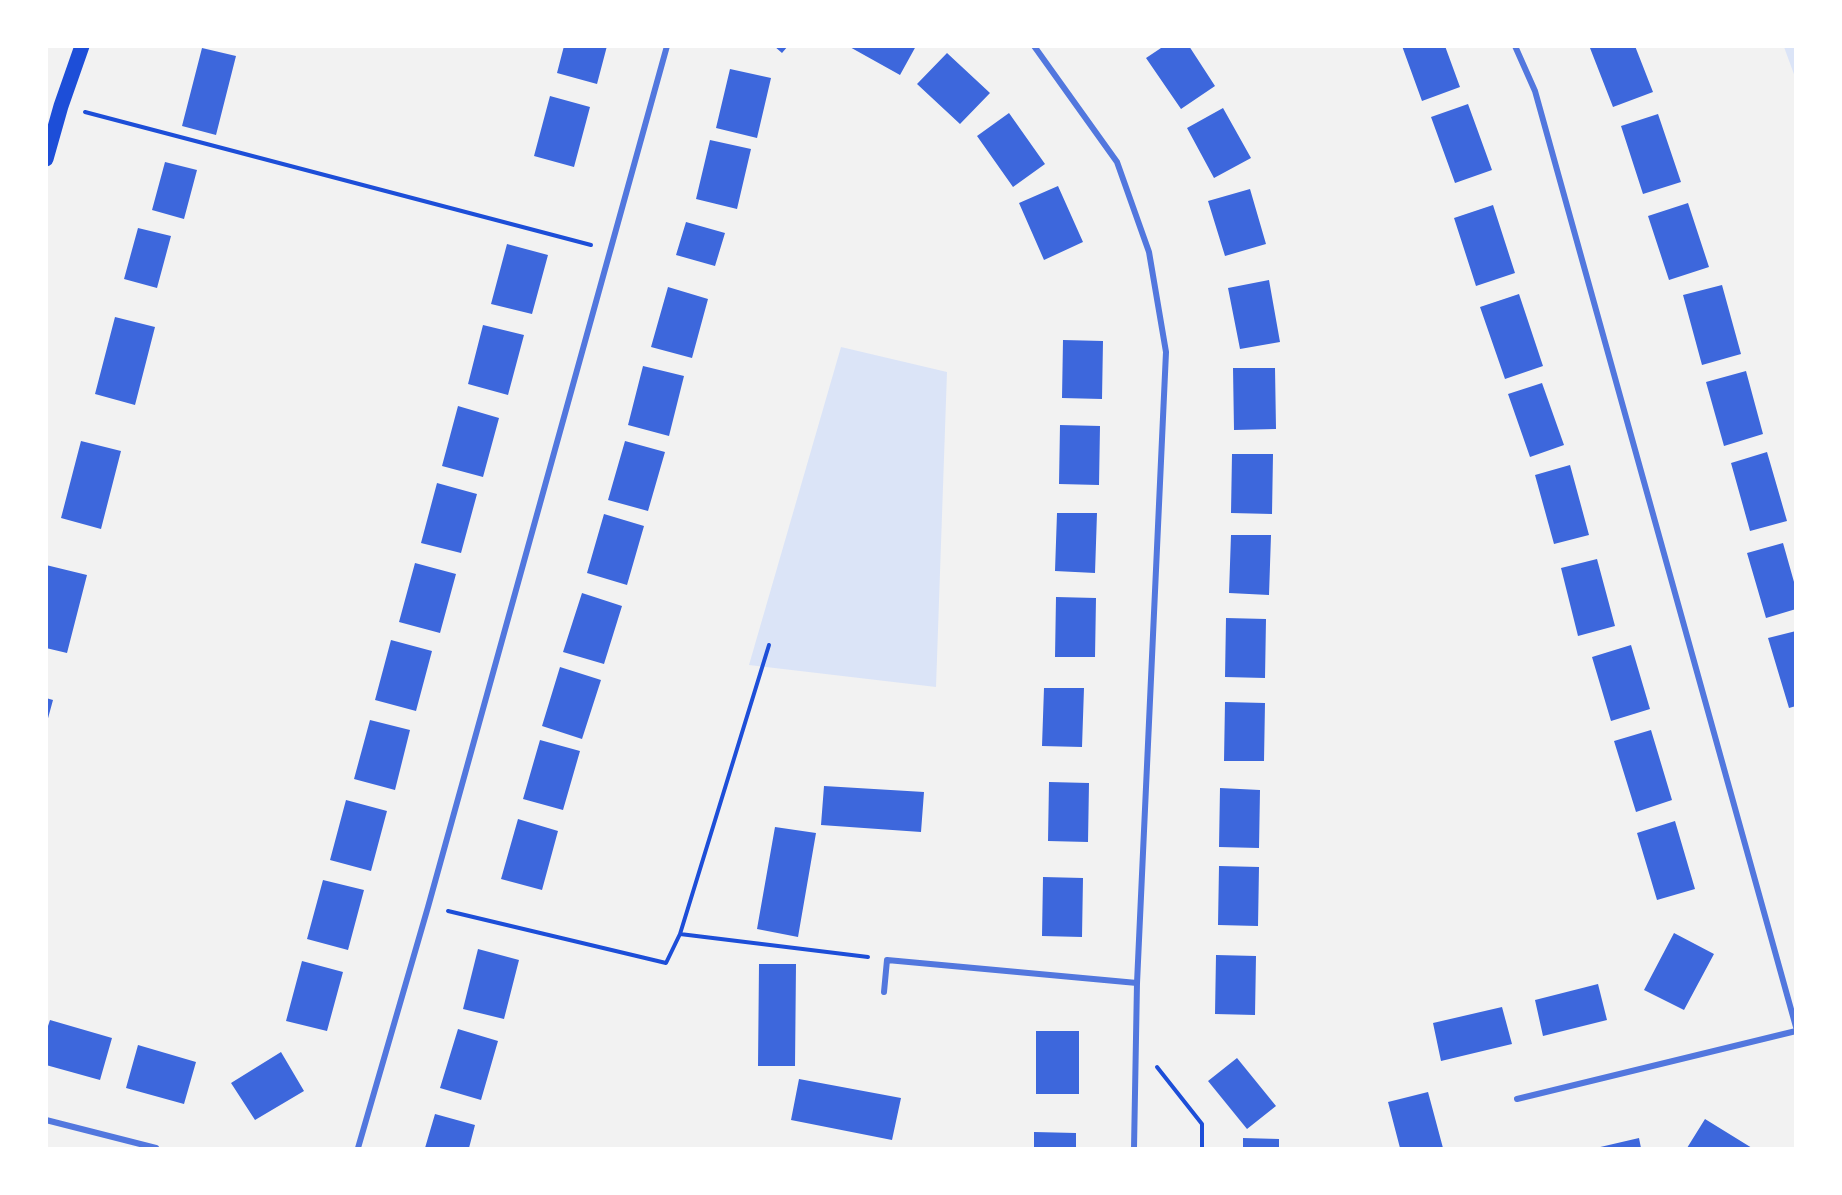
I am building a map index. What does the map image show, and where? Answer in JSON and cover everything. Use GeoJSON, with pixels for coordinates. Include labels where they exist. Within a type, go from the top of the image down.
{"type":"FeatureCollection","features":[{"type":"Feature","properties":{"kind":"main road"},"geometry":{"type":"LineString","coordinates":[[46,159],[82,46]]}},
{"type":"Feature","properties":{"kind":"street"},"geometry":{"type":"LineString","coordinates":[[358,1149],[428,907],[667,46]]}},
{"type":"Feature","properties":{"kind":"street"},"geometry":{"type":"LineString","coordinates":[[1034,46],[1117,162],[1149,252],[1166,352],[1137,983],[1134,1149]]}},
{"type":"Feature","properties":{"kind":"street"},"geometry":{"type":"LineString","coordinates":[[1515,46],[1535,91],[1796,1029],[1517,1099]]}},
{"type":"Feature","properties":{"kind":"street"},"geometry":{"type":"LineString","coordinates":[[884,992],[886,960],[1137,983]]}},
{"type":"Feature","properties":{"kind":"street"},"geometry":{"type":"LineString","coordinates":[[46,1120],[156,1149]]}},
{"type":"Feature","properties":{"kind":"path"},"geometry":{"type":"LineString","coordinates":[[61,106],[611,251]]}},
{"type":"Feature","properties":{"kind":"path"},"geometry":{"type":"LineString","coordinates":[[428,907],[666,963],[680,934],[769,645]]}},
{"type":"Feature","properties":{"kind":"path"},"geometry":{"type":"LineString","coordinates":[[680,934],[886,960]]}},
{"type":"Feature","properties":{"kind":"path"},"geometry":{"type":"LineString","coordinates":[[1136,1044],[1162,1071],[1202,1124],[1202,1149]]}},
{"type":"Feature","properties":{"kind":"shaded area"},"geometry":{"type":"Polygon","coordinates":[[[1784,47],[1795,47],[1795,77],[1784,47]]]}},
{"type":"Feature","properties":{"kind":"shaded area"},"geometry":{"type":"Polygon","coordinates":[[[841,347],[947,372],[936,687],[749,665],[841,347]]]}},
{"type":"Feature","properties":{"kind":"building"},"geometry":{"type":"Polygon","coordinates":[[[564,46],[607,46],[597,84],[557,73],[564,46]]]}},
{"type":"Feature","properties":{"kind":"building"},"geometry":{"type":"Polygon","coordinates":[[[774,46],[788,46],[782,53],[774,46]]]}},
{"type":"Feature","properties":{"kind":"building"},"geometry":{"type":"Polygon","coordinates":[[[848,46],[916,46],[900,75],[848,46]]]}},
{"type":"Feature","properties":{"kind":"building"},"geometry":{"type":"Polygon","coordinates":[[[1164,46],[1189,46],[1215,86],[1181,109],[1146,58],[1164,46]]]}},
{"type":"Feature","properties":{"kind":"building"},"geometry":{"type":"Polygon","coordinates":[[[1402,46],[1445,46],[1460,87],[1422,101],[1402,46]]]}},
{"type":"Feature","properties":{"kind":"building"},"geometry":{"type":"Polygon","coordinates":[[[1635,46],[1653,92],[1613,107],[1590,48],[1635,46]]]}},
{"type":"Feature","properties":{"kind":"building"},"geometry":{"type":"Polygon","coordinates":[[[202,48],[236,56],[216,135],[182,126],[202,48]]]}},
{"type":"Feature","properties":{"kind":"building"},"geometry":{"type":"Polygon","coordinates":[[[947,53],[990,93],[960,124],[917,84],[947,53]]]}},
{"type":"Feature","properties":{"kind":"building"},"geometry":{"type":"Polygon","coordinates":[[[730,69],[771,78],[757,138],[716,128],[730,69]]]}},
{"type":"Feature","properties":{"kind":"building"},"geometry":{"type":"Polygon","coordinates":[[[550,96],[590,107],[574,167],[534,156],[550,96]]]}},
{"type":"Feature","properties":{"kind":"building"},"geometry":{"type":"Polygon","coordinates":[[[1468,104],[1492,170],[1455,183],[1431,117],[1468,104]]]}},
{"type":"Feature","properties":{"kind":"building"},"geometry":{"type":"Polygon","coordinates":[[[1223,108],[1251,158],[1214,178],[1187,128],[1223,108]]]}},
{"type":"Feature","properties":{"kind":"building"},"geometry":{"type":"Polygon","coordinates":[[[1009,113],[1045,164],[1013,187],[977,136],[1009,113]]]}},
{"type":"Feature","properties":{"kind":"building"},"geometry":{"type":"Polygon","coordinates":[[[1658,114],[1681,182],[1643,194],[1621,126],[1658,114]]]}},
{"type":"Feature","properties":{"kind":"building"},"geometry":{"type":"Polygon","coordinates":[[[710,140],[751,149],[737,209],[696,199],[710,140]]]}},
{"type":"Feature","properties":{"kind":"building"},"geometry":{"type":"Polygon","coordinates":[[[165,162],[197,170],[184,219],[152,210],[165,162]]]}},
{"type":"Feature","properties":{"kind":"building"},"geometry":{"type":"Polygon","coordinates":[[[1058,186],[1083,242],[1044,260],[1019,203],[1058,186]]]}},
{"type":"Feature","properties":{"kind":"building"},"geometry":{"type":"Polygon","coordinates":[[[1250,189],[1266,244],[1225,256],[1208,201],[1250,189]]]}},
{"type":"Feature","properties":{"kind":"building"},"geometry":{"type":"Polygon","coordinates":[[[1688,203],[1709,267],[1669,280],[1648,216],[1688,203]]]}},
{"type":"Feature","properties":{"kind":"building"},"geometry":{"type":"Polygon","coordinates":[[[1493,205],[1515,273],[1476,286],[1454,218],[1493,205]]]}},
{"type":"Feature","properties":{"kind":"building"},"geometry":{"type":"Polygon","coordinates":[[[686,222],[725,233],[715,266],[676,255],[686,222]]]}},
{"type":"Feature","properties":{"kind":"building"},"geometry":{"type":"Polygon","coordinates":[[[138,228],[171,236],[157,288],[124,279],[138,228]]]}},
{"type":"Feature","properties":{"kind":"building"},"geometry":{"type":"Polygon","coordinates":[[[507,244],[548,255],[532,314],[491,304],[507,244]]]}},
{"type":"Feature","properties":{"kind":"building"},"geometry":{"type":"Polygon","coordinates":[[[1269,280],[1280,342],[1240,349],[1228,288],[1269,280]]]}},
{"type":"Feature","properties":{"kind":"building"},"geometry":{"type":"Polygon","coordinates":[[[1722,285],[1741,354],[1702,365],[1683,295],[1722,285]]]}},
{"type":"Feature","properties":{"kind":"building"},"geometry":{"type":"Polygon","coordinates":[[[668,287],[708,299],[692,358],[651,347],[668,287]]]}},
{"type":"Feature","properties":{"kind":"building"},"geometry":{"type":"Polygon","coordinates":[[[1519,294],[1543,366],[1505,379],[1480,307],[1519,294]]]}},
{"type":"Feature","properties":{"kind":"building"},"geometry":{"type":"Polygon","coordinates":[[[115,317],[155,327],[135,405],[95,394],[115,317]]]}},
{"type":"Feature","properties":{"kind":"building"},"geometry":{"type":"Polygon","coordinates":[[[483,325],[524,335],[508,395],[468,384],[483,325]]]}},
{"type":"Feature","properties":{"kind":"building"},"geometry":{"type":"Polygon","coordinates":[[[1063,340],[1103,341],[1102,399],[1062,398],[1063,340]]]}},
{"type":"Feature","properties":{"kind":"building"},"geometry":{"type":"Polygon","coordinates":[[[643,366],[684,376],[669,436],[628,425],[643,366]]]}},
{"type":"Feature","properties":{"kind":"building"},"geometry":{"type":"Polygon","coordinates":[[[1233,368],[1275,368],[1276,429],[1234,430],[1233,368]]]}},
{"type":"Feature","properties":{"kind":"building"},"geometry":{"type":"Polygon","coordinates":[[[1746,371],[1763,434],[1724,446],[1706,382],[1746,371]]]}},
{"type":"Feature","properties":{"kind":"building"},"geometry":{"type":"Polygon","coordinates":[[[1542,383],[1564,445],[1530,457],[1508,394],[1542,383]]]}},
{"type":"Feature","properties":{"kind":"building"},"geometry":{"type":"Polygon","coordinates":[[[458,406],[499,418],[483,477],[442,466],[458,406]]]}},
{"type":"Feature","properties":{"kind":"building"},"geometry":{"type":"Polygon","coordinates":[[[1060,425],[1100,426],[1099,485],[1059,484],[1060,425]]]}},
{"type":"Feature","properties":{"kind":"building"},"geometry":{"type":"Polygon","coordinates":[[[81,441],[121,451],[101,529],[61,518],[81,441]]]}},
{"type":"Feature","properties":{"kind":"building"},"geometry":{"type":"Polygon","coordinates":[[[625,441],[665,452],[648,511],[608,500],[625,441]]]}},
{"type":"Feature","properties":{"kind":"building"},"geometry":{"type":"Polygon","coordinates":[[[1767,452],[1787,521],[1750,531],[1731,463],[1767,452]]]}},
{"type":"Feature","properties":{"kind":"building"},"geometry":{"type":"Polygon","coordinates":[[[1232,454],[1273,454],[1272,514],[1231,513],[1232,454]]]}},
{"type":"Feature","properties":{"kind":"building"},"geometry":{"type":"Polygon","coordinates":[[[1570,465],[1589,535],[1554,544],[1535,475],[1570,465]]]}},
{"type":"Feature","properties":{"kind":"building"},"geometry":{"type":"Polygon","coordinates":[[[437,483],[477,494],[461,553],[421,543],[437,483]]]}},
{"type":"Feature","properties":{"kind":"building"},"geometry":{"type":"Polygon","coordinates":[[[1057,513],[1097,513],[1095,573],[1055,571],[1057,513]]]}},
{"type":"Feature","properties":{"kind":"building"},"geometry":{"type":"Polygon","coordinates":[[[604,514],[644,526],[627,585],[587,573],[604,514]]]}},
{"type":"Feature","properties":{"kind":"building"},"geometry":{"type":"Polygon","coordinates":[[[1231,535],[1271,535],[1269,595],[1229,593],[1231,535]]]}},
{"type":"Feature","properties":{"kind":"building"},"geometry":{"type":"Polygon","coordinates":[[[1783,543],[1796,589],[1796,609],[1766,618],[1747,553],[1783,543]]]}},
{"type":"Feature","properties":{"kind":"building"},"geometry":{"type":"Polygon","coordinates":[[[1597,559],[1615,626],[1578,636],[1561,568],[1597,559]]]}},
{"type":"Feature","properties":{"kind":"building"},"geometry":{"type":"Polygon","coordinates":[[[415,563],[456,574],[440,633],[399,622],[415,563]]]}},
{"type":"Feature","properties":{"kind":"building"},"geometry":{"type":"Polygon","coordinates":[[[46,565],[87,575],[67,653],[46,648],[46,565]]]}},
{"type":"Feature","properties":{"kind":"building"},"geometry":{"type":"Polygon","coordinates":[[[582,593],[622,606],[604,664],[563,652],[582,593]]]}},
{"type":"Feature","properties":{"kind":"building"},"geometry":{"type":"Polygon","coordinates":[[[1056,597],[1096,598],[1095,657],[1055,657],[1056,597]]]}},
{"type":"Feature","properties":{"kind":"building"},"geometry":{"type":"Polygon","coordinates":[[[1226,618],[1266,619],[1265,678],[1225,677],[1226,618]]]}},
{"type":"Feature","properties":{"kind":"building"},"geometry":{"type":"Polygon","coordinates":[[[1796,631],[1796,706],[1789,708],[1768,638],[1796,631]]]}},
{"type":"Feature","properties":{"kind":"building"},"geometry":{"type":"Polygon","coordinates":[[[391,640],[432,651],[416,711],[375,700],[391,640]]]}},
{"type":"Feature","properties":{"kind":"building"},"geometry":{"type":"Polygon","coordinates":[[[1631,645],[1650,709],[1611,721],[1592,657],[1631,645]]]}},
{"type":"Feature","properties":{"kind":"building"},"geometry":{"type":"Polygon","coordinates":[[[560,667],[601,680],[582,739],[542,726],[560,667]]]}},
{"type":"Feature","properties":{"kind":"building"},"geometry":{"type":"Polygon","coordinates":[[[1044,688],[1084,688],[1082,747],[1042,746],[1044,688]]]}},
{"type":"Feature","properties":{"kind":"building"},"geometry":{"type":"Polygon","coordinates":[[[46,698],[53,700],[47,722],[46,722],[46,698]]]}},
{"type":"Feature","properties":{"kind":"building"},"geometry":{"type":"Polygon","coordinates":[[[1225,702],[1265,703],[1264,761],[1224,761],[1225,702]]]}},
{"type":"Feature","properties":{"kind":"building"},"geometry":{"type":"Polygon","coordinates":[[[370,720],[410,730],[395,790],[354,779],[370,720]]]}},
{"type":"Feature","properties":{"kind":"building"},"geometry":{"type":"Polygon","coordinates":[[[1651,730],[1672,800],[1636,812],[1614,741],[1651,730]]]}},
{"type":"Feature","properties":{"kind":"building"},"geometry":{"type":"Polygon","coordinates":[[[540,740],[580,751],[563,810],[523,799],[540,740]]]}},
{"type":"Feature","properties":{"kind":"building"},"geometry":{"type":"Polygon","coordinates":[[[1049,782],[1089,783],[1088,842],[1048,841],[1049,782]]]}},
{"type":"Feature","properties":{"kind":"building"},"geometry":{"type":"Polygon","coordinates":[[[824,786],[924,792],[921,832],[821,825],[824,786]]]}},
{"type":"Feature","properties":{"kind":"building"},"geometry":{"type":"Polygon","coordinates":[[[1220,788],[1260,790],[1259,848],[1219,847],[1220,788]]]}},
{"type":"Feature","properties":{"kind":"building"},"geometry":{"type":"Polygon","coordinates":[[[346,800],[387,811],[371,871],[330,860],[346,800]]]}},
{"type":"Feature","properties":{"kind":"building"},"geometry":{"type":"Polygon","coordinates":[[[518,819],[558,831],[542,890],[501,879],[518,819]]]}},
{"type":"Feature","properties":{"kind":"building"},"geometry":{"type":"Polygon","coordinates":[[[1675,821],[1695,889],[1657,900],[1637,833],[1675,821]]]}},
{"type":"Feature","properties":{"kind":"building"},"geometry":{"type":"Polygon","coordinates":[[[775,827],[816,833],[798,937],[757,929],[775,827]]]}},
{"type":"Feature","properties":{"kind":"building"},"geometry":{"type":"Polygon","coordinates":[[[1219,866],[1259,867],[1258,926],[1218,925],[1219,866]]]}},
{"type":"Feature","properties":{"kind":"building"},"geometry":{"type":"Polygon","coordinates":[[[1043,877],[1083,878],[1082,937],[1042,936],[1043,877]]]}},
{"type":"Feature","properties":{"kind":"building"},"geometry":{"type":"Polygon","coordinates":[[[323,880],[364,890],[348,950],[307,939],[323,880]]]}},
{"type":"Feature","properties":{"kind":"building"},"geometry":{"type":"Polygon","coordinates":[[[1674,933],[1714,954],[1684,1010],[1644,990],[1674,933]]]}},
{"type":"Feature","properties":{"kind":"building"},"geometry":{"type":"Polygon","coordinates":[[[478,949],[519,960],[504,1019],[463,1009],[478,949]]]}},
{"type":"Feature","properties":{"kind":"building"},"geometry":{"type":"Polygon","coordinates":[[[1216,955],[1256,956],[1255,1015],[1215,1014],[1216,955]]]}},
{"type":"Feature","properties":{"kind":"building"},"geometry":{"type":"Polygon","coordinates":[[[302,961],[343,972],[327,1031],[286,1021],[302,961]]]}},
{"type":"Feature","properties":{"kind":"building"},"geometry":{"type":"Polygon","coordinates":[[[759,964],[796,964],[795,1066],[758,1066],[759,964]]]}},
{"type":"Feature","properties":{"kind":"building"},"geometry":{"type":"Polygon","coordinates":[[[1598,984],[1607,1020],[1543,1036],[1535,1000],[1598,984]]]}},
{"type":"Feature","properties":{"kind":"building"},"geometry":{"type":"Polygon","coordinates":[[[1502,1007],[1512,1044],[1441,1061],[1433,1023],[1502,1007]]]}},
{"type":"Feature","properties":{"kind":"building"},"geometry":{"type":"Polygon","coordinates":[[[50,1020],[112,1038],[100,1080],[46,1065],[46,1032],[50,1020]]]}},
{"type":"Feature","properties":{"kind":"building"},"geometry":{"type":"Polygon","coordinates":[[[458,1029],[498,1041],[481,1100],[440,1088],[458,1029]]]}},
{"type":"Feature","properties":{"kind":"building"},"geometry":{"type":"Polygon","coordinates":[[[1036,1031],[1079,1031],[1079,1094],[1036,1094],[1036,1031]]]}},
{"type":"Feature","properties":{"kind":"building"},"geometry":{"type":"Polygon","coordinates":[[[138,1045],[196,1062],[184,1104],[126,1088],[138,1045]]]}},
{"type":"Feature","properties":{"kind":"building"},"geometry":{"type":"Polygon","coordinates":[[[281,1052],[304,1091],[255,1120],[231,1083],[281,1052]]]}},
{"type":"Feature","properties":{"kind":"building"},"geometry":{"type":"Polygon","coordinates":[[[1237,1058],[1276,1106],[1247,1129],[1208,1081],[1237,1058]]]}},
{"type":"Feature","properties":{"kind":"building"},"geometry":{"type":"Polygon","coordinates":[[[799,1079],[901,1098],[892,1140],[791,1120],[799,1079]]]}},
{"type":"Feature","properties":{"kind":"building"},"geometry":{"type":"Polygon","coordinates":[[[1428,1092],[1443,1148],[1400,1148],[1388,1102],[1428,1092]]]}},
{"type":"Feature","properties":{"kind":"building"},"geometry":{"type":"Polygon","coordinates":[[[435,1114],[475,1125],[469,1148],[425,1148],[435,1114]]]}},
{"type":"Feature","properties":{"kind":"building"},"geometry":{"type":"Polygon","coordinates":[[[1705,1119],[1752,1148],[1687,1148],[1705,1119]]]}},
{"type":"Feature","properties":{"kind":"building"},"geometry":{"type":"Polygon","coordinates":[[[1034,1132],[1076,1133],[1076,1148],[1034,1148],[1034,1132]]]}},
{"type":"Feature","properties":{"kind":"building"},"geometry":{"type":"Polygon","coordinates":[[[1243,1138],[1279,1139],[1279,1148],[1243,1148],[1243,1138]]]}},
{"type":"Feature","properties":{"kind":"building"},"geometry":{"type":"Polygon","coordinates":[[[1639,1138],[1641,1148],[1596,1148],[1639,1138]]]}}]}
